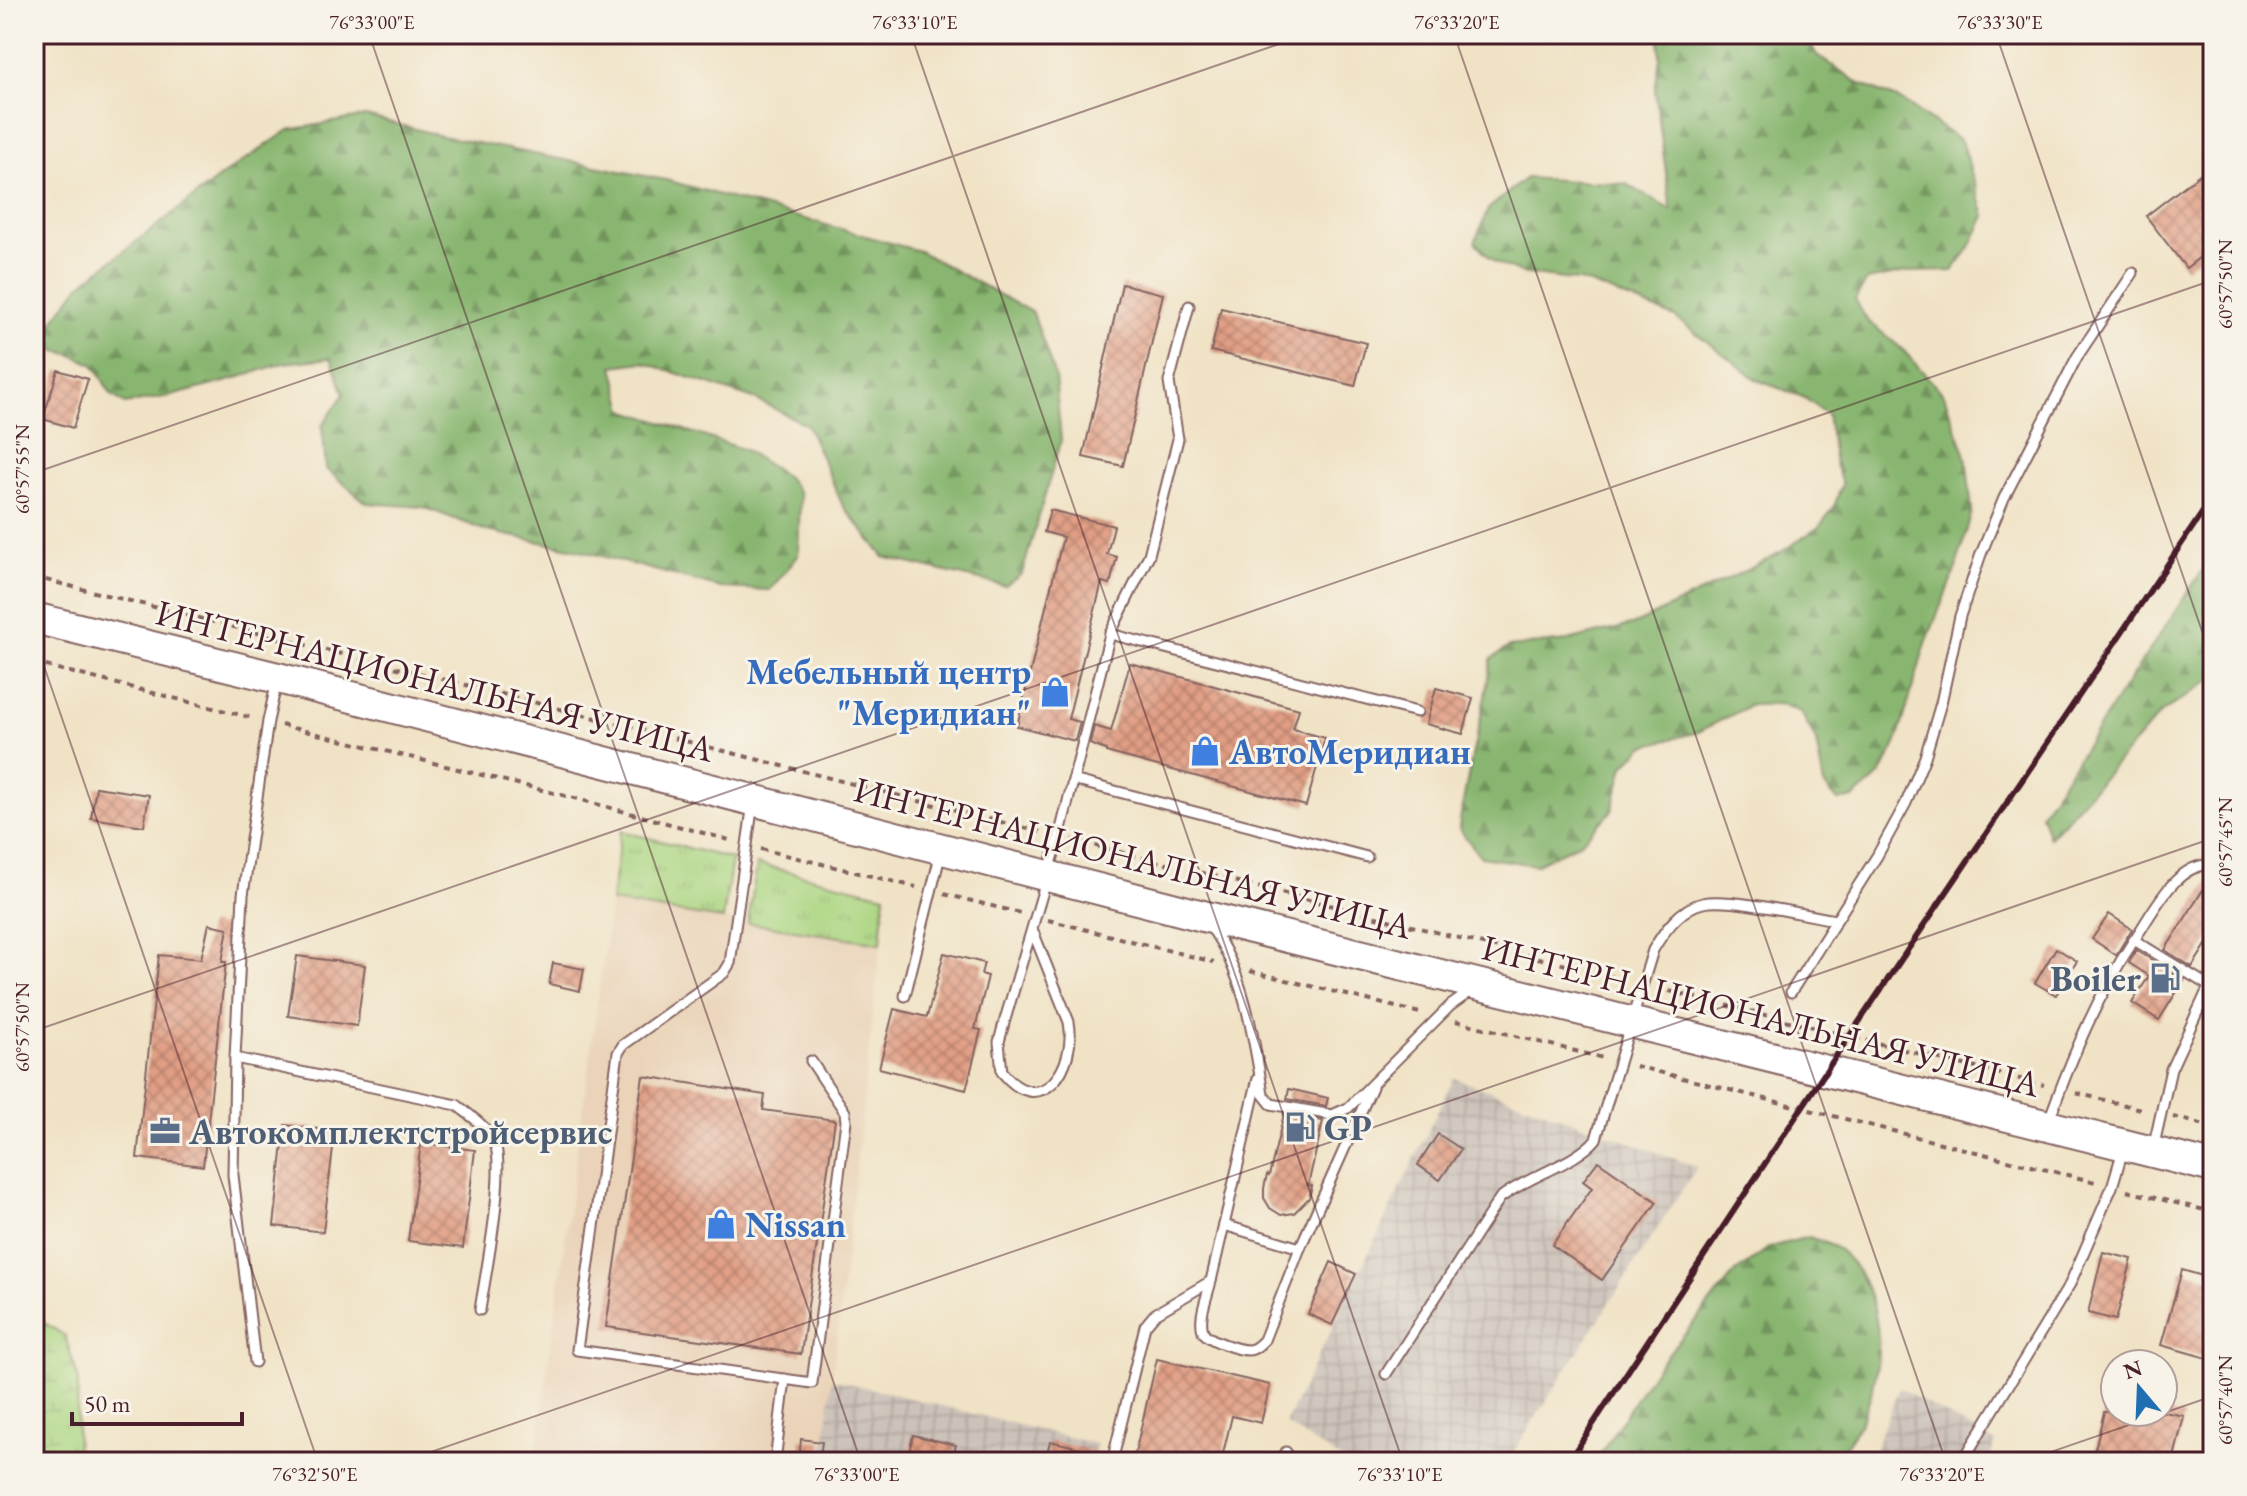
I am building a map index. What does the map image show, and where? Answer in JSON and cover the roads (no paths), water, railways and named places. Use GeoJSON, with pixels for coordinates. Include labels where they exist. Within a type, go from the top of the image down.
{"type":"FeatureCollection","features":[{"type":"Feature","properties":{"kind":"main road","name":"ИНТЕРНАЦИОНАЛЬНАЯ УЛИЦА"},"geometry":{"type":"LineString","coordinates":[[34,618],[1203,916],[2213,1167]]}},
{"type":"Feature","properties":{"kind":"lane"},"geometry":{"type":"LineString","coordinates":[[1791,992],[1877,856],[1906,803],[1925,757],[1941,703],[1960,616],[2004,498],[2077,357],[2133,273]]}},
{"type":"Feature","properties":{"kind":"lane"},"geometry":{"type":"LineString","coordinates":[[1032,929],[1072,1035],[1064,1071],[1057,1081],[1033,1091],[1018,1088],[1002,1072],[999,1042],[1047,876],[1059,837],[1110,634],[1149,555],[1178,439],[1169,382],[1189,306]]}},
{"type":"Feature","properties":{"kind":"lane"},"geometry":{"type":"LineString","coordinates":[[1110,634],[1417,712]]}},
{"type":"Feature","properties":{"kind":"lane"},"geometry":{"type":"LineString","coordinates":[[255,1362],[233,1175],[235,1058],[241,911],[268,721],[278,678]]}},
{"type":"Feature","properties":{"kind":"lane"},"geometry":{"type":"LineString","coordinates":[[1073,780],[1367,857]]}},
{"type":"Feature","properties":{"kind":"lane"},"geometry":{"type":"LineString","coordinates":[[754,800],[730,963],[724,973],[623,1045],[618,1053],[577,1350],[812,1383],[846,1121],[845,1112],[811,1061]]}},
{"type":"Feature","properties":{"kind":"lane"},"geometry":{"type":"LineString","coordinates":[[905,996],[942,849]]}},
{"type":"Feature","properties":{"kind":"lane"},"geometry":{"type":"LineString","coordinates":[[2047,1126],[2092,1012],[2109,978],[2178,876],[2196,865],[2213,865]]}},
{"type":"Feature","properties":{"kind":"lane"},"geometry":{"type":"LineString","coordinates":[[1386,1374],[1500,1198],[1592,1144],[1599,1132],[1653,950],[1672,923],[1702,903],[1721,902],[1835,920]]}},
{"type":"Feature","properties":{"kind":"lane"},"geometry":{"type":"LineString","coordinates":[[1203,916],[1221,940],[1234,967],[1263,1094],[1271,1104],[1332,1115],[1348,1108],[1439,1017],[1481,984]]}},
{"type":"Feature","properties":{"kind":"lane"},"geometry":{"type":"LineString","coordinates":[[1937,1462],[1964,1459],[2070,1284],[2112,1187],[2161,1114],[2171,1069],[2211,982],[2134,940]]}},
{"type":"Feature","properties":{"kind":"lane"},"geometry":{"type":"LineString","coordinates":[[235,1058],[457,1105],[480,1123],[494,1140],[499,1156],[480,1310]]}},
{"type":"Feature","properties":{"kind":"lane"},"geometry":{"type":"LineString","coordinates":[[1259,1072],[1202,1321],[1203,1333],[1208,1339],[1248,1350],[1258,1347],[1264,1340],[1300,1248],[1375,1081]]}},
{"type":"Feature","properties":{"kind":"lane"},"geometry":{"type":"LineString","coordinates":[[1224,1225],[1300,1248]]}},
{"type":"Feature","properties":{"kind":"lane"},"geometry":{"type":"LineString","coordinates":[[1112,1462],[1145,1326],[1155,1314],[1211,1281]]}},
{"type":"Feature","properties":{"kind":"lane"},"geometry":{"type":"LineString","coordinates":[[775,1462],[785,1379]]}},
{"type":"Feature","properties":{"kind":"railway"},"geometry":{"type":"LineString","coordinates":[[1568,1462],[1826,1071],[2213,497]]}},
{"type":"Feature","properties":{"kind":"place","name":"Мебельный центр \"Меридиан\""},"geometry":{"type":"Point","coordinates":[1055,692]}},
{"type":"Feature","properties":{"kind":"place","name":"АвтоМеридиан"},"geometry":{"type":"Point","coordinates":[1205,751]}},
{"type":"Feature","properties":{"kind":"place","name":"Boiler"},"geometry":{"type":"Point","coordinates":[2165,978]}},
{"type":"Feature","properties":{"kind":"place","name":"GP"},"geometry":{"type":"Point","coordinates":[1300,1127]}},
{"type":"Feature","properties":{"kind":"place","name":"Автокомплектстройсервис"},"geometry":{"type":"Point","coordinates":[165,1131]}},
{"type":"Feature","properties":{"kind":"place","name":"Nissan"},"geometry":{"type":"Point","coordinates":[721,1224]}}]}
